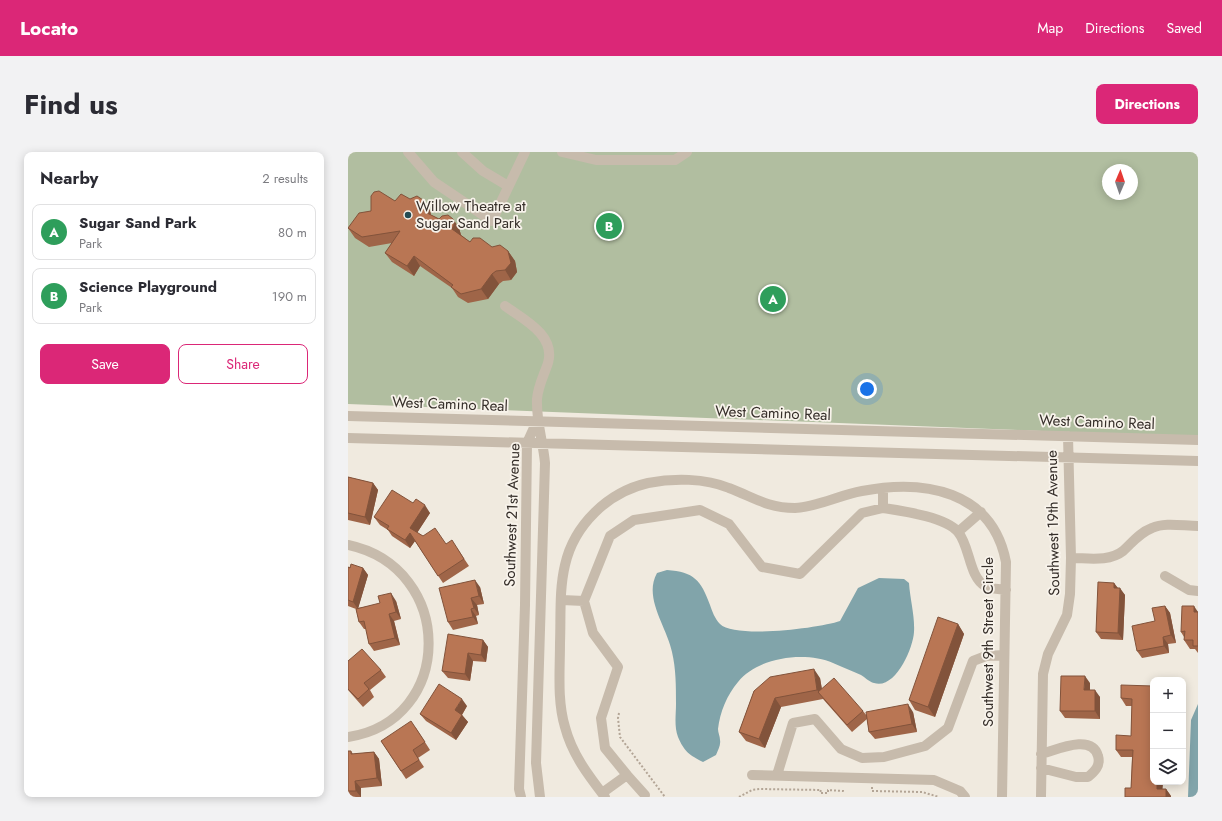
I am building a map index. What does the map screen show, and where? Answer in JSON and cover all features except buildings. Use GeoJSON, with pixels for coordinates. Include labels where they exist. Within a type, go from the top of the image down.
{"type":"FeatureCollection","features":[{"type":"Feature","properties":{"kind":"street"},"geometry":{"type":"LineString","coordinates":[[408,152],[434,182],[492,221],[525,152]]}},
{"type":"Feature","properties":{"kind":"street"},"geometry":{"type":"LineString","coordinates":[[462,152],[483,170],[508,186]]}},
{"type":"Feature","properties":{"kind":"street"},"geometry":{"type":"LineString","coordinates":[[562,152],[596,160],[675,160],[687,152]]}},
{"type":"Feature","properties":{"kind":"street"},"geometry":{"type":"LineString","coordinates":[[505,306],[542,336],[548,346],[548,361],[537,398],[537,421]]}},
{"type":"Feature","properties":{"kind":"street","name":"West Camino Real"},"geometry":{"type":"LineString","coordinates":[[348,416],[1198,440]]}},
{"type":"Feature","properties":{"kind":"street","name":"Southwest 21st Avenue"},"geometry":{"type":"LineString","coordinates":[[521,797],[519,789],[525,605],[527,443],[537,421]]}},
{"type":"Feature","properties":{"kind":"street","name":"Southwest 21st Avenue"},"geometry":{"type":"LineString","coordinates":[[537,421],[543,443],[545,463],[536,763],[540,797]]}},
{"type":"Feature","properties":{"kind":"street","name":"Southwest 19th Avenue"},"geometry":{"type":"LineString","coordinates":[[1041,797],[1043,674],[1048,654],[1067,615],[1070,594],[1071,558],[1067,458],[1068,436]]}},
{"type":"Feature","properties":{"kind":"street"},"geometry":{"type":"LineString","coordinates":[[348,438],[1198,461]]}},
{"type":"Feature","properties":{"kind":"street","name":"Southwest 9th Street Circle"},"geometry":{"type":"LineString","coordinates":[[604,795],[578,759],[568,737],[562,714],[559,691],[562,600],[565,566],[571,546],[581,528],[594,512],[610,499],[638,486],[660,481],[708,482],[729,488],[762,503],[785,508],[808,506],[861,491],[882,488],[924,488],[945,492],[965,500],[981,512],[995,531],[1004,551],[1006,567],[1002,797]]}},
{"type":"Feature","properties":{"kind":"street"},"geometry":{"type":"LineString","coordinates":[[882,488],[883,508]]}},
{"type":"Feature","properties":{"kind":"street"},"geometry":{"type":"LineString","coordinates":[[645,795],[605,748],[601,718],[618,667],[593,633],[584,600],[610,536],[634,520],[700,510],[729,524],[762,567],[800,574],[862,513],[883,508],[920,514],[950,526],[958,532],[964,543],[977,578],[985,587],[1006,590]]}},
{"type":"Feature","properties":{"kind":"street"},"geometry":{"type":"LineString","coordinates":[[958,532],[981,512]]}},
{"type":"Feature","properties":{"kind":"street"},"geometry":{"type":"LineString","coordinates":[[1071,558],[1111,557],[1122,552],[1142,533],[1163,525],[1198,526]]}},
{"type":"Feature","properties":{"kind":"street"},"geometry":{"type":"LineString","coordinates":[[348,546],[360,548],[381,558],[396,568],[408,580],[420,600],[424,611],[427,622],[429,645],[428,657],[422,679],[403,708],[385,723],[348,737]]}},
{"type":"Feature","properties":{"kind":"street"},"geometry":{"type":"LineString","coordinates":[[1165,576],[1189,590],[1198,591]]}},
{"type":"Feature","properties":{"kind":"street"},"geometry":{"type":"LineString","coordinates":[[562,600],[584,600]]}},
{"type":"Feature","properties":{"kind":"street"},"geometry":{"type":"LineString","coordinates":[[777,775],[793,723],[816,719],[841,749],[862,758],[884,757],[924,746],[948,728],[973,661],[986,656],[1004,655]]}},
{"type":"Feature","properties":{"kind":"street"},"geometry":{"type":"LineString","coordinates":[[1041,754],[1075,744],[1084,744],[1090,746],[1097,752],[1099,761],[1096,771],[1088,777],[1076,777],[1041,768]]}},
{"type":"Feature","properties":{"kind":"street"},"geometry":{"type":"LineString","coordinates":[[752,774],[934,780],[960,791],[965,797]]}},
{"type":"Feature","properties":{"kind":"street"},"geometry":{"type":"LineString","coordinates":[[604,795],[627,775]]}},
{"type":"Feature","properties":{"kind":"path"},"geometry":{"type":"LineString","coordinates":[[620,713],[618,718],[620,737],[665,797]]}},
{"type":"Feature","properties":{"kind":"path"},"geometry":{"type":"LineString","coordinates":[[739,797],[752,790],[760,789],[821,790],[820,793],[828,793],[828,790],[842,791],[843,786]]}},
{"type":"Feature","properties":{"kind":"path"},"geometry":{"type":"LineString","coordinates":[[865,786],[872,787],[872,791],[922,792],[939,797]]}},
{"type":"Feature","properties":{"kind":"green space"},"geometry":{"type":"Polygon","coordinates":[[[348,152],[1198,152],[1198,437],[348,404],[348,152]]]}},
{"type":"Feature","properties":{"kind":"water"},"geometry":{"type":"Polygon","coordinates":[[[667,570],[690,575],[700,583],[707,596],[714,615],[720,624],[742,631],[778,631],[815,627],[840,621],[858,588],[879,578],[904,579],[909,583],[914,620],[913,639],[902,666],[896,674],[882,684],[869,681],[861,675],[833,663],[822,659],[809,657],[782,659],[757,667],[738,682],[731,692],[722,710],[719,723],[718,730],[720,746],[716,755],[703,762],[691,755],[685,749],[680,742],[676,729],[676,678],[673,658],[669,642],[657,612],[653,592],[653,583],[657,573],[667,570]]]}},
{"type":"Feature","properties":{"kind":"water"},"geometry":{"type":"Polygon","coordinates":[[[1198,704],[1198,797],[1188,797],[1191,720],[1198,704]]]}},
{"type":"Feature","properties":{"kind":"place","name":"Willow Theatre at Sugar Sand Park"},"geometry":{"type":"Point","coordinates":[408,215]}},
{"type":"Feature","properties":{"kind":"place","name":"Science Playground"},"geometry":{"type":"Point","coordinates":[609,226]}},
{"type":"Feature","properties":{"kind":"place","name":"Sugar Sand Park"},"geometry":{"type":"Point","coordinates":[773,299]}}]}
